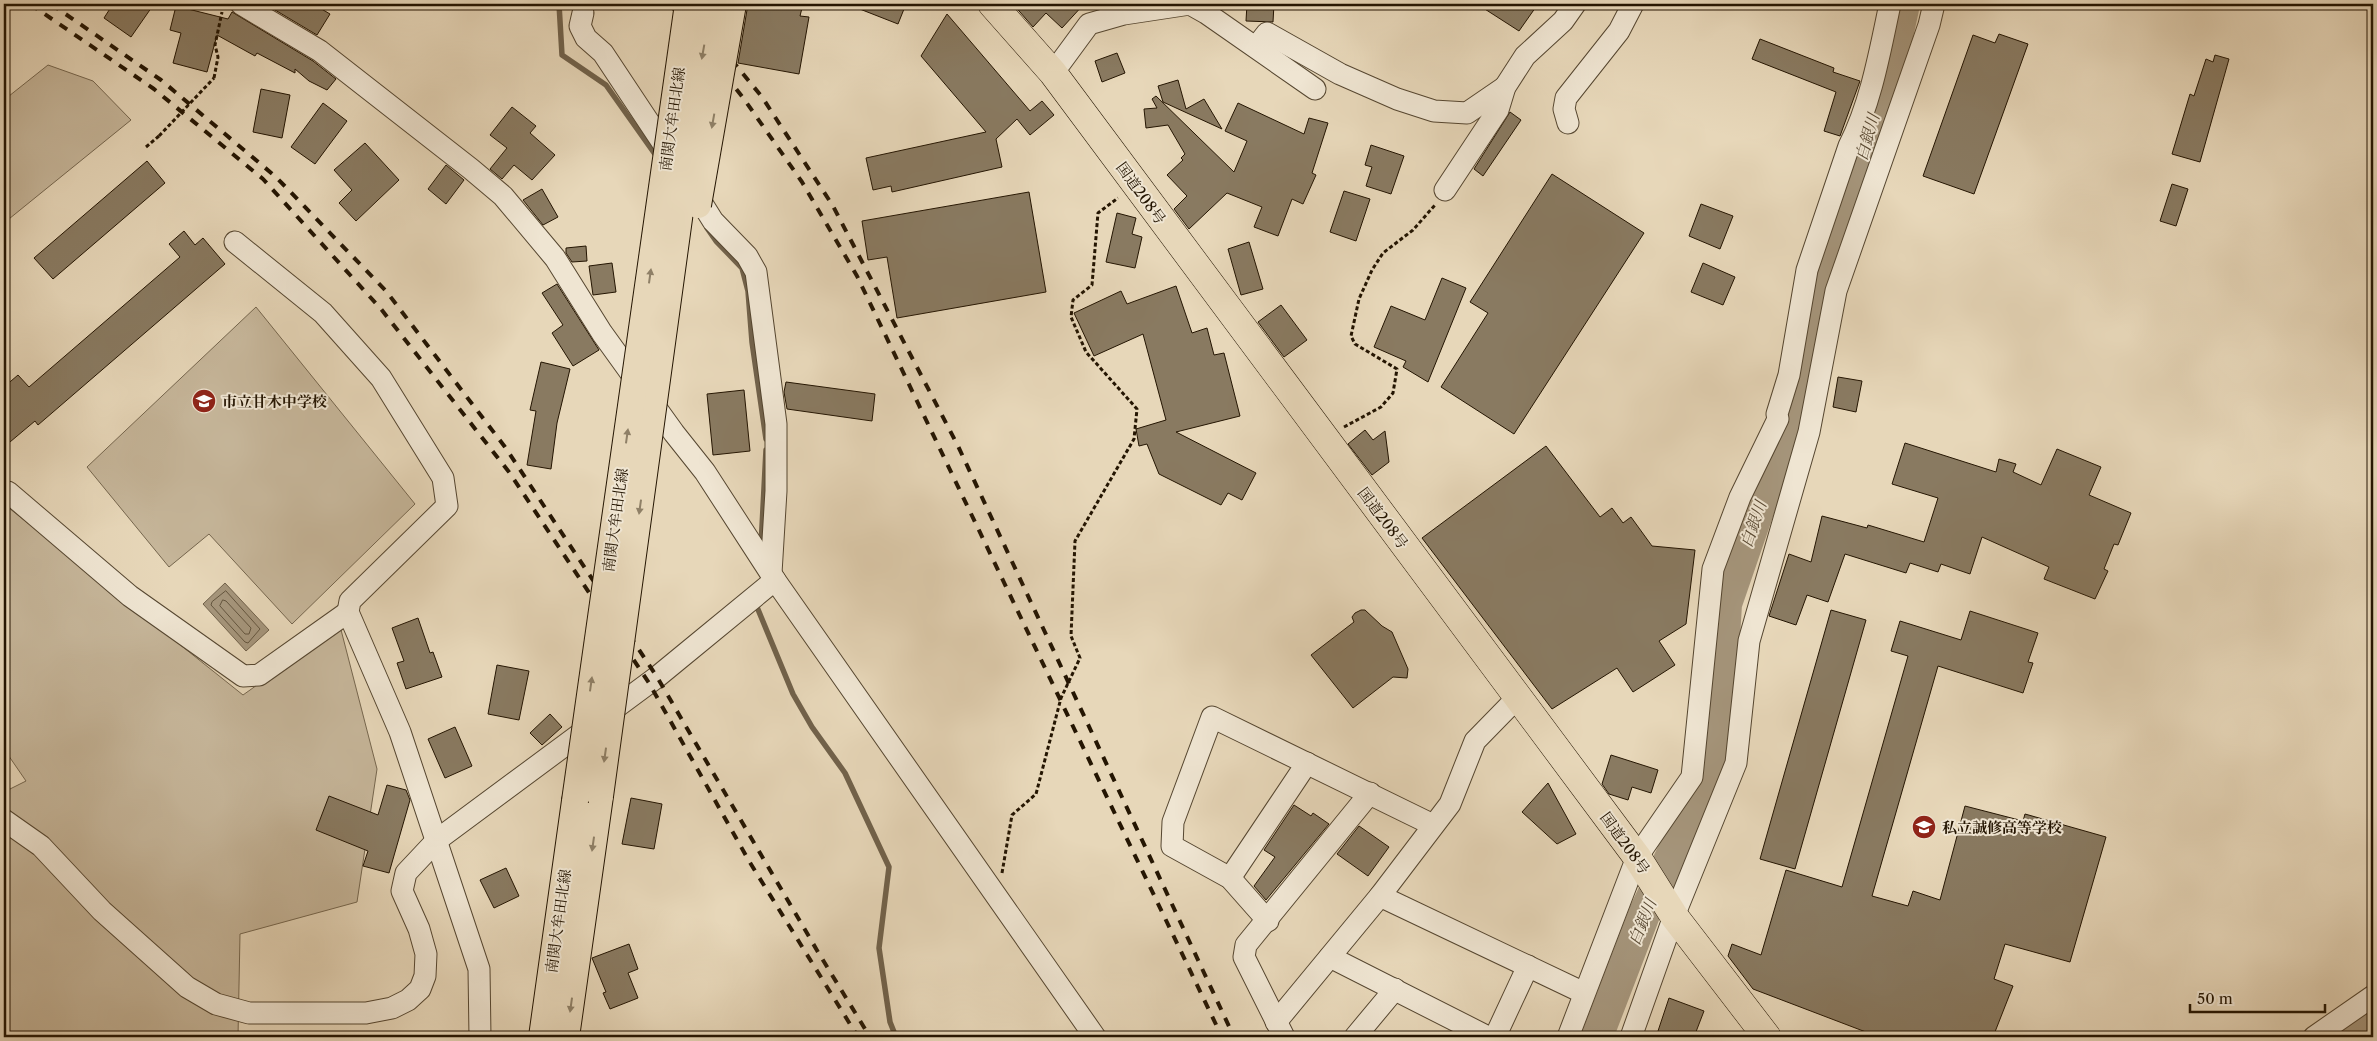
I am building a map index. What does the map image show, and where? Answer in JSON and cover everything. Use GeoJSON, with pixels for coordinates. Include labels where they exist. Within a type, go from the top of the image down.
{"type":"FeatureCollection","features":[{"type":"Feature","properties":{"kind":"highway","name":"国道208号"},"geometry":{"type":"LineString","coordinates":[[992,4],[1053,73],[1135,186],[1637,857],[1674,916],[1767,1037]]}},
{"type":"Feature","properties":{"kind":"main road"},"geometry":{"type":"LineString","coordinates":[[653,249],[671,4]]}},
{"type":"Feature","properties":{"kind":"main road","name":"南関大牟田北線"},"geometry":{"type":"LineString","coordinates":[[542,1037],[688,4]]}},
{"type":"Feature","properties":{"kind":"main road","name":"南関大牟田北線"},"geometry":{"type":"LineString","coordinates":[[566,1037],[700,66],[712,4]]}},
{"type":"Feature","properties":{"kind":"main road"},"geometry":{"type":"LineString","coordinates":[[662,345],[682,290],[733,4]]}},
{"type":"Feature","properties":{"kind":"street"},"geometry":{"type":"LineString","coordinates":[[241,4],[320,51],[504,196],[555,258],[602,333],[674,433],[705,472],[773,577],[1095,1037]]}},
{"type":"Feature","properties":{"kind":"street"},"geometry":{"type":"LineString","coordinates":[[1053,73],[1089,24],[1124,14],[1190,4],[1206,13],[1315,89]]}},
{"type":"Feature","properties":{"kind":"street"},"geometry":{"type":"LineString","coordinates":[[1445,190],[1498,110],[1505,87],[1525,56],[1563,21],[1575,4]]}},
{"type":"Feature","properties":{"kind":"street"},"geometry":{"type":"LineString","coordinates":[[1568,123],[1564,109],[1566,98],[1619,31],[1633,4]]}},
{"type":"Feature","properties":{"kind":"street"},"geometry":{"type":"LineString","coordinates":[[1568,1037],[1637,857],[1692,777],[1713,569],[1740,497],[1778,419],[1777,414],[1789,375],[1807,270],[1849,146],[1858,128],[1878,58],[1890,4]]}},
{"type":"Feature","properties":{"kind":"street"},"geometry":{"type":"LineString","coordinates":[[1631,1037],[1674,916],[1736,763],[1749,641],[1809,432],[1836,291],[1929,25],[1934,4]]}},
{"type":"Feature","properties":{"kind":"street"},"geometry":{"type":"LineString","coordinates":[[4,820],[41,846],[102,911],[187,987],[216,1004],[249,1013],[366,1013],[392,1008],[408,1000],[420,989],[425,976],[426,954],[419,929],[402,891],[406,873],[437,840],[657,677],[773,577],[776,424],[756,272],[747,256],[712,221],[603,53],[586,38],[580,26],[583,13]]}},
{"type":"Feature","properties":{"kind":"street"},"geometry":{"type":"LineString","coordinates":[[1256,47],[1267,32],[1340,74],[1397,99],[1434,111],[1467,113],[1505,87]]}},
{"type":"Feature","properties":{"kind":"street"},"geometry":{"type":"LineString","coordinates":[[235,242],[323,314],[381,378],[442,478],[447,506],[350,601],[348,612],[400,732],[478,969],[480,1037]]}},
{"type":"Feature","properties":{"kind":"street"},"geometry":{"type":"LineString","coordinates":[[8,492],[130,596],[243,676],[259,675],[348,612]]}},
{"type":"Feature","properties":{"kind":"street"},"geometry":{"type":"LineString","coordinates":[[1370,793],[1246,945],[1244,956],[1280,1030],[1330,957],[1380,896],[1450,804],[1475,741],[1517,698]]}},
{"type":"Feature","properties":{"kind":"street"},"geometry":{"type":"LineString","coordinates":[[1268,920],[1230,878],[1172,846],[1173,822],[1212,717],[1370,793],[1433,826]]}},
{"type":"Feature","properties":{"kind":"street"},"geometry":{"type":"LineString","coordinates":[[1230,878],[1307,763]]}},
{"type":"Feature","properties":{"kind":"street"},"geometry":{"type":"LineString","coordinates":[[1380,896],[1584,992]]}},
{"type":"Feature","properties":{"kind":"street"},"geometry":{"type":"LineString","coordinates":[[1330,957],[1488,1037]]}},
{"type":"Feature","properties":{"kind":"street"},"geometry":{"type":"LineString","coordinates":[[1495,1037],[1528,966]]}},
{"type":"Feature","properties":{"kind":"street"},"geometry":{"type":"LineString","coordinates":[[1355,1037],[1395,989]]}},
{"type":"Feature","properties":{"kind":"street"},"geometry":{"type":"LineString","coordinates":[[2314,1037],[2373,996]]}},
{"type":"Feature","properties":{"kind":"path"},"geometry":{"type":"LineString","coordinates":[[146,147],[159,136],[214,78],[218,57],[215,45],[223,4]]}},
{"type":"Feature","properties":{"kind":"path"},"geometry":{"type":"LineString","coordinates":[[994,892],[1005,867],[1012,815],[1036,794],[1060,698],[1080,658],[1072,636],[1075,541],[1134,439],[1137,409],[1086,352],[1072,318],[1073,300],[1092,285],[1098,213],[1135,186]]}},
{"type":"Feature","properties":{"kind":"path"},"geometry":{"type":"LineString","coordinates":[[1323,438],[1381,407],[1393,393],[1397,369],[1355,344],[1351,336],[1360,299],[1372,270],[1383,253],[1418,224],[1445,190]]}},
{"type":"Feature","properties":{"kind":"shaded area"},"geometry":{"type":"Polygon","coordinates":[[[48,65],[93,81],[131,120],[4,223],[4,100],[48,65]]]}},
{"type":"Feature","properties":{"kind":"shaded area"},"geometry":{"type":"Polygon","coordinates":[[[256,307],[415,504],[292,624],[209,534],[169,567],[87,467],[256,307]]]}},
{"type":"Feature","properties":{"kind":"shaded area"},"geometry":{"type":"Polygon","coordinates":[[[4,504],[243,695],[340,626],[377,769],[357,902],[240,934],[238,1037],[4,1037],[4,792],[26,781],[4,749],[4,504]]]}},
{"type":"Feature","properties":{"kind":"water"},"geometry":{"type":"Polygon","coordinates":[[[225,583],[269,630],[246,651],[203,604],[225,583]]]}},
{"type":"Feature","properties":{"kind":"building"},"geometry":{"type":"Polygon","coordinates":[[[113,4],[154,4],[131,37],[104,18],[113,4]]]}},
{"type":"Feature","properties":{"kind":"building"},"geometry":{"type":"Polygon","coordinates":[[[265,4],[313,4],[330,14],[317,35],[265,4]]]}},
{"type":"Feature","properties":{"kind":"building"},"geometry":{"type":"Polygon","coordinates":[[[748,4],[803,4],[800,16],[809,17],[799,74],[738,63],[748,4]]]}},
{"type":"Feature","properties":{"kind":"building"},"geometry":{"type":"Polygon","coordinates":[[[847,4],[906,4],[898,24],[847,4]]]}},
{"type":"Feature","properties":{"kind":"building"},"geometry":{"type":"Polygon","coordinates":[[[1013,4],[1084,4],[1062,28],[1046,13],[1033,27],[1013,4]]]}},
{"type":"Feature","properties":{"kind":"building"},"geometry":{"type":"Polygon","coordinates":[[[1247,4],[1274,4],[1273,22],[1246,21],[1247,4]]]}},
{"type":"Feature","properties":{"kind":"building"},"geometry":{"type":"Polygon","coordinates":[[[1477,4],[1538,4],[1519,31],[1477,4]]]}},
{"type":"Feature","properties":{"kind":"building"},"geometry":{"type":"Polygon","coordinates":[[[176,6],[228,19],[232,12],[313,61],[336,79],[327,90],[309,81],[295,69],[295,73],[257,53],[255,56],[217,35],[207,72],[173,63],[181,33],[170,30],[176,6]]]}},
{"type":"Feature","properties":{"kind":"building"},"geometry":{"type":"Polygon","coordinates":[[[947,14],[1030,111],[1042,101],[1054,115],[1030,135],[1017,119],[996,139],[1002,167],[892,192],[891,186],[873,190],[866,158],[986,132],[921,56],[947,14]]]}},
{"type":"Feature","properties":{"kind":"building"},"geometry":{"type":"Polygon","coordinates":[[[1999,34],[2028,44],[1974,194],[1923,176],[1973,35],[1995,43],[1999,34]]]}},
{"type":"Feature","properties":{"kind":"building"},"geometry":{"type":"Polygon","coordinates":[[[1760,39],[1834,68],[1833,72],[1860,81],[1840,136],[1824,131],[1836,92],[1752,59],[1760,39]]]}},
{"type":"Feature","properties":{"kind":"building"},"geometry":{"type":"Polygon","coordinates":[[[1117,53],[1125,73],[1102,82],[1095,61],[1117,53]]]}},
{"type":"Feature","properties":{"kind":"building"},"geometry":{"type":"Polygon","coordinates":[[[2215,55],[2229,59],[2200,162],[2172,154],[2190,94],[2194,96],[2206,59],[2213,62],[2215,55]]]}},
{"type":"Feature","properties":{"kind":"building"},"geometry":{"type":"Polygon","coordinates":[[[1178,80],[1186,109],[1204,99],[1222,129],[1163,102],[1158,86],[1178,80]]]}},
{"type":"Feature","properties":{"kind":"building"},"geometry":{"type":"Polygon","coordinates":[[[261,89],[290,95],[282,138],[253,132],[261,89]]]}},
{"type":"Feature","properties":{"kind":"building"},"geometry":{"type":"Polygon","coordinates":[[[1156,96],[1234,172],[1247,141],[1225,131],[1238,103],[1304,134],[1309,118],[1328,123],[1312,173],[1316,175],[1303,204],[1292,199],[1278,236],[1254,227],[1262,207],[1227,193],[1189,229],[1174,209],[1187,196],[1167,175],[1183,160],[1181,158],[1185,154],[1168,125],[1146,128],[1144,109],[1157,108],[1152,99],[1156,96]]]}},
{"type":"Feature","properties":{"kind":"building"},"geometry":{"type":"Polygon","coordinates":[[[323,103],[347,121],[315,164],[291,147],[323,103]]]}},
{"type":"Feature","properties":{"kind":"building"},"geometry":{"type":"Polygon","coordinates":[[[512,107],[536,126],[530,133],[555,155],[532,180],[514,165],[502,179],[490,169],[507,148],[490,135],[512,107]]]}},
{"type":"Feature","properties":{"kind":"building"},"geometry":{"type":"Polygon","coordinates":[[[1510,112],[1521,120],[1483,176],[1474,169],[1510,112]]]}},
{"type":"Feature","properties":{"kind":"building"},"geometry":{"type":"Polygon","coordinates":[[[365,143],[399,180],[356,221],[339,203],[352,190],[334,170],[365,143]]]}},
{"type":"Feature","properties":{"kind":"building"},"geometry":{"type":"Polygon","coordinates":[[[1371,145],[1404,156],[1391,194],[1366,186],[1372,167],[1365,165],[1371,145]]]}},
{"type":"Feature","properties":{"kind":"building"},"geometry":{"type":"Polygon","coordinates":[[[147,161],[165,183],[53,279],[34,258],[147,161]]]}},
{"type":"Feature","properties":{"kind":"building"},"geometry":{"type":"Polygon","coordinates":[[[446,165],[464,180],[446,204],[428,189],[446,165]]]}},
{"type":"Feature","properties":{"kind":"building"},"geometry":{"type":"Polygon","coordinates":[[[1552,174],[1644,233],[1514,434],[1441,387],[1488,313],[1470,302],[1552,174]]]}},
{"type":"Feature","properties":{"kind":"building"},"geometry":{"type":"Polygon","coordinates":[[[2172,184],[2188,189],[2176,226],[2160,221],[2172,184]]]}},
{"type":"Feature","properties":{"kind":"building"},"geometry":{"type":"Polygon","coordinates":[[[542,189],[558,217],[543,225],[523,200],[542,189]]]}},
{"type":"Feature","properties":{"kind":"building"},"geometry":{"type":"Polygon","coordinates":[[[1344,191],[1370,199],[1356,241],[1330,232],[1344,191]]]}},
{"type":"Feature","properties":{"kind":"building"},"geometry":{"type":"Polygon","coordinates":[[[1029,192],[1046,292],[897,318],[887,257],[868,260],[862,221],[1029,192]]]}},
{"type":"Feature","properties":{"kind":"building"},"geometry":{"type":"Polygon","coordinates":[[[1701,204],[1733,216],[1720,249],[1689,236],[1701,204]]]}},
{"type":"Feature","properties":{"kind":"building"},"geometry":{"type":"Polygon","coordinates":[[[1117,213],[1136,218],[1132,234],[1142,237],[1135,268],[1106,262],[1117,213]]]}},
{"type":"Feature","properties":{"kind":"building"},"geometry":{"type":"Polygon","coordinates":[[[184,231],[195,245],[203,238],[225,264],[38,425],[35,421],[4,447],[4,387],[18,375],[29,387],[180,257],[169,244],[184,231]]]}},
{"type":"Feature","properties":{"kind":"building"},"geometry":{"type":"Polygon","coordinates":[[[1249,242],[1263,289],[1241,295],[1228,249],[1249,242]]]}},
{"type":"Feature","properties":{"kind":"building"},"geometry":{"type":"Polygon","coordinates":[[[586,246],[587,261],[572,262],[566,253],[566,248],[586,246]]]}},
{"type":"Feature","properties":{"kind":"building"},"geometry":{"type":"Polygon","coordinates":[[[612,263],[616,292],[593,295],[589,266],[612,263]]]}},
{"type":"Feature","properties":{"kind":"building"},"geometry":{"type":"Polygon","coordinates":[[[1703,263],[1735,277],[1723,305],[1691,292],[1703,263]]]}},
{"type":"Feature","properties":{"kind":"building"},"geometry":{"type":"Polygon","coordinates":[[[1442,278],[1466,288],[1428,382],[1403,367],[1406,361],[1374,347],[1391,306],[1425,320],[1442,278]]]}},
{"type":"Feature","properties":{"kind":"building"},"geometry":{"type":"Polygon","coordinates":[[[557,284],[599,350],[573,366],[552,333],[563,325],[542,293],[557,284]]]}},
{"type":"Feature","properties":{"kind":"building"},"geometry":{"type":"Polygon","coordinates":[[[1176,286],[1192,333],[1207,328],[1214,355],[1224,353],[1240,416],[1176,432],[1256,473],[1242,500],[1228,493],[1221,505],[1159,474],[1147,444],[1139,446],[1136,429],[1166,420],[1143,334],[1094,356],[1074,313],[1121,291],[1127,304],[1176,286]]]}},
{"type":"Feature","properties":{"kind":"building"},"geometry":{"type":"Polygon","coordinates":[[[1281,305],[1307,340],[1284,357],[1258,322],[1281,305]]]}},
{"type":"Feature","properties":{"kind":"building"},"geometry":{"type":"Polygon","coordinates":[[[541,362],[570,369],[557,423],[551,469],[527,465],[536,411],[530,410],[541,362]]]}},
{"type":"Feature","properties":{"kind":"building"},"geometry":{"type":"Polygon","coordinates":[[[1838,377],[1862,381],[1856,412],[1833,407],[1838,377]]]}},
{"type":"Feature","properties":{"kind":"building"},"geometry":{"type":"Polygon","coordinates":[[[786,382],[875,394],[872,421],[787,409],[784,392],[786,382]]]}},
{"type":"Feature","properties":{"kind":"building"},"geometry":{"type":"Polygon","coordinates":[[[744,390],[750,451],[713,455],[707,394],[744,390]]]}},
{"type":"Feature","properties":{"kind":"building"},"geometry":{"type":"Polygon","coordinates":[[[1365,430],[1373,440],[1385,431],[1389,462],[1372,475],[1348,444],[1365,430]]]}},
{"type":"Feature","properties":{"kind":"building"},"geometry":{"type":"Polygon","coordinates":[[[1905,443],[1996,472],[1999,459],[2016,464],[2013,472],[2041,485],[2057,449],[2101,467],[2089,495],[2131,513],[2118,545],[2114,544],[2104,569],[2108,571],[2095,599],[2044,579],[2049,567],[1982,537],[1970,574],[1941,564],[1938,572],[1910,563],[1906,573],[1845,554],[1828,602],[1807,595],[1796,625],[1769,616],[1789,554],[1811,562],[1822,516],[1867,528],[1868,525],[1924,542],[1938,498],[1892,484],[1905,443]]]}},
{"type":"Feature","properties":{"kind":"building"},"geometry":{"type":"Polygon","coordinates":[[[1546,446],[1600,517],[1612,508],[1623,523],[1631,517],[1652,546],[1695,550],[1686,624],[1659,641],[1675,665],[1633,692],[1617,668],[1552,709],[1422,538],[1546,446]]]}},
{"type":"Feature","properties":{"kind":"building"},"geometry":{"type":"Polygon","coordinates":[[[1361,610],[1365,610],[1382,626],[1392,632],[1408,669],[1407,678],[1393,677],[1353,708],[1311,655],[1354,622],[1352,617],[1361,610]]]}},
{"type":"Feature","properties":{"kind":"building"},"geometry":{"type":"Polygon","coordinates":[[[1831,610],[1866,620],[1795,869],[1760,859],[1831,610]]]}},
{"type":"Feature","properties":{"kind":"building"},"geometry":{"type":"Polygon","coordinates":[[[1970,611],[2038,633],[2028,662],[2033,663],[2023,693],[1938,666],[1872,896],[1908,906],[1913,891],[1940,900],[1965,806],[2023,821],[2025,814],[2106,837],[2070,962],[2005,944],[1994,979],[2013,986],[1993,1037],[1879,1037],[1753,989],[1728,956],[1732,944],[1761,955],[1786,870],[1842,887],[1908,656],[1891,651],[1900,621],[1961,640],[1970,611]]]}},
{"type":"Feature","properties":{"kind":"building"},"geometry":{"type":"Polygon","coordinates":[[[418,618],[430,653],[433,652],[442,677],[406,689],[397,663],[404,661],[392,628],[418,618]]]}},
{"type":"Feature","properties":{"kind":"building"},"geometry":{"type":"Polygon","coordinates":[[[497,665],[529,671],[519,720],[488,714],[497,665]]]}},
{"type":"Feature","properties":{"kind":"building"},"geometry":{"type":"Polygon","coordinates":[[[550,714],[562,727],[542,745],[530,733],[550,714]]]}},
{"type":"Feature","properties":{"kind":"building"},"geometry":{"type":"Polygon","coordinates":[[[455,727],[472,766],[445,778],[428,739],[455,727]]]}},
{"type":"Feature","properties":{"kind":"building"},"geometry":{"type":"Polygon","coordinates":[[[1611,755],[1658,770],[1651,793],[1632,787],[1628,800],[1609,794],[1602,784],[1611,755]]]}},
{"type":"Feature","properties":{"kind":"building"},"geometry":{"type":"Polygon","coordinates":[[[1548,783],[1576,834],[1557,844],[1522,812],[1548,783]]]}},
{"type":"Feature","properties":{"kind":"building"},"geometry":{"type":"Polygon","coordinates":[[[387,785],[406,790],[410,800],[389,873],[363,866],[368,851],[316,830],[329,796],[378,815],[387,785]]]}},
{"type":"Feature","properties":{"kind":"building"},"geometry":{"type":"Polygon","coordinates":[[[631,798],[662,804],[654,849],[622,844],[631,798]]]}},
{"type":"Feature","properties":{"kind":"building"},"geometry":{"type":"Polygon","coordinates":[[[1294,805],[1311,816],[1313,813],[1329,824],[1266,900],[1254,886],[1275,857],[1264,850],[1294,805]]]}},
{"type":"Feature","properties":{"kind":"building"},"geometry":{"type":"Polygon","coordinates":[[[1359,826],[1389,847],[1368,876],[1337,854],[1359,826]]]}},
{"type":"Feature","properties":{"kind":"building"},"geometry":{"type":"Polygon","coordinates":[[[506,868],[519,896],[494,908],[480,880],[506,868]]]}},
{"type":"Feature","properties":{"kind":"building"},"geometry":{"type":"Polygon","coordinates":[[[629,944],[638,969],[628,973],[638,998],[610,1009],[603,993],[606,992],[592,958],[629,944]]]}},
{"type":"Feature","properties":{"kind":"building"},"geometry":{"type":"Polygon","coordinates":[[[1669,998],[1704,1011],[1694,1037],[1656,1037],[1669,998]]]}},
{"type":"Feature","properties":{"kind":"waterway"},"geometry":{"type":"LineString","coordinates":[[559,4],[562,55],[606,85],[657,157]]}},
{"type":"Feature","properties":{"kind":"waterway","name":"白銀川"},"geometry":{"type":"LineString","coordinates":[[1597,1037],[1645,912],[1717,758],[1726,604],[1800,389],[1810,308],[1823,263],[1858,170],[1894,50],[1904,4]]}},
{"type":"Feature","properties":{"kind":"waterway"},"geometry":{"type":"LineString","coordinates":[[707,228],[716,241],[742,268],[748,291],[752,342],[766,439]]}},
{"type":"Feature","properties":{"kind":"waterway"},"geometry":{"type":"LineString","coordinates":[[761,546],[766,450]]}},
{"type":"Feature","properties":{"kind":"waterway"},"geometry":{"type":"LineString","coordinates":[[757,603],[793,694],[812,727],[845,773],[889,867],[879,948],[890,1022],[896,1037]]}},
{"type":"Feature","properties":{"kind":"waterway"},"geometry":{"type":"LineString","coordinates":[[2343,1037],[2373,1021]]}},
{"type":"Feature","properties":{"kind":"railway"},"geometry":{"type":"LineString","coordinates":[[30,4],[154,89],[263,179],[381,309],[509,472],[649,683],[749,861],[858,1037]]}},
{"type":"Feature","properties":{"kind":"railway"},"geometry":{"type":"LineString","coordinates":[[51,4],[161,80],[276,177],[386,291],[505,447],[657,677],[870,1037]]}},
{"type":"Feature","properties":{"kind":"railway"},"geometry":{"type":"LineString","coordinates":[[670,4],[744,99],[802,182],[857,276],[1222,1037]]}},
{"type":"Feature","properties":{"kind":"railway"},"geometry":{"type":"LineString","coordinates":[[686,4],[762,97],[833,206],[958,446],[1234,1037]]}},
{"type":"Feature","properties":{"kind":"place","name":"市立甘木中学校"},"geometry":{"type":"Point","coordinates":[204,401]}},
{"type":"Feature","properties":{"kind":"place","name":"私立誠修高等学校"},"geometry":{"type":"Point","coordinates":[1924,827]}}]}
